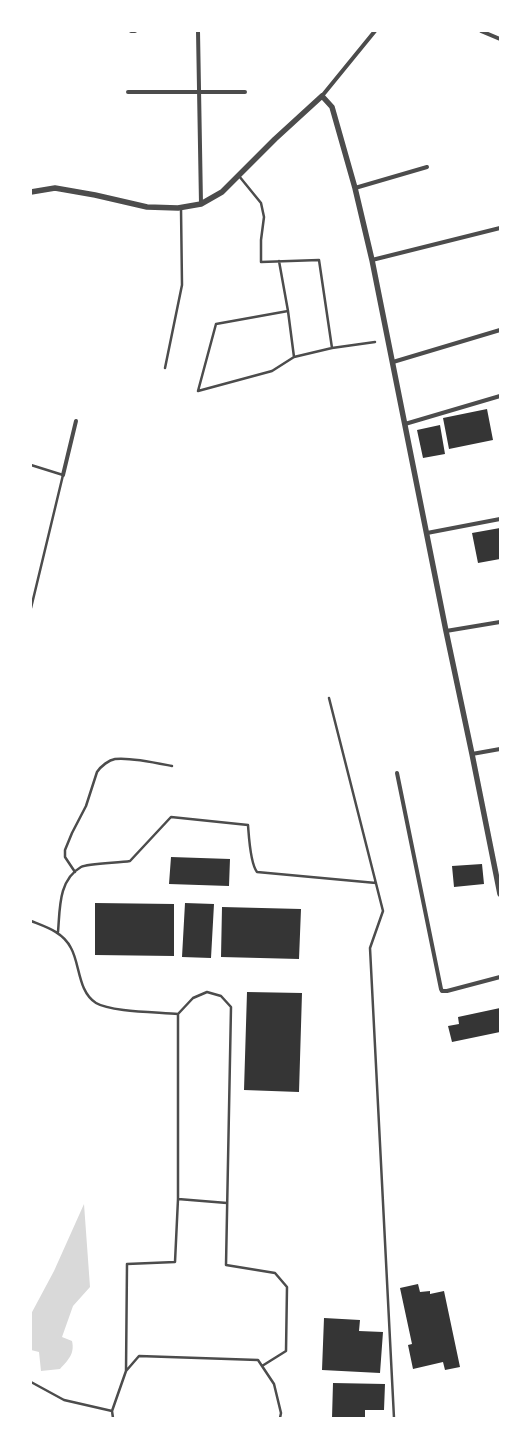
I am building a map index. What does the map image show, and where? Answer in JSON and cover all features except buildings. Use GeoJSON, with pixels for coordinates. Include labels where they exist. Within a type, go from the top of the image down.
{"type":"FeatureCollection","features":[{"type":"Feature","properties":{"kind":"street"},"geometry":{"type":"LineString","coordinates":[[198,31],[201,204]]}},
{"type":"Feature","properties":{"kind":"street"},"geometry":{"type":"LineString","coordinates":[[31,192],[55,188],[95,195],[147,207],[181,207],[201,204],[222,192],[275,139],[322,96],[375,31]]}},
{"type":"Feature","properties":{"kind":"street"},"geometry":{"type":"LineString","coordinates":[[481,31],[500,39]]}},
{"type":"Feature","properties":{"kind":"street"},"geometry":{"type":"LineString","coordinates":[[128,92],[245,92]]}},
{"type":"Feature","properties":{"kind":"street"},"geometry":{"type":"LineString","coordinates":[[322,96],[332,107],[355,188],[372,260],[446,631],[498,876],[500,894]]}},
{"type":"Feature","properties":{"kind":"street"},"geometry":{"type":"LineString","coordinates":[[355,188],[426,166]]}},
{"type":"Feature","properties":{"kind":"street"},"geometry":{"type":"LineString","coordinates":[[372,260],[500,228]]}},
{"type":"Feature","properties":{"kind":"street"},"geometry":{"type":"LineString","coordinates":[[393,362],[500,330]]}},
{"type":"Feature","properties":{"kind":"street"},"geometry":{"type":"LineString","coordinates":[[405,424],[500,396]]}},
{"type":"Feature","properties":{"kind":"street"},"geometry":{"type":"LineString","coordinates":[[63,475],[76,421]]}},
{"type":"Feature","properties":{"kind":"street"},"geometry":{"type":"LineString","coordinates":[[426,533],[500,519]]}},
{"type":"Feature","properties":{"kind":"street"},"geometry":{"type":"LineString","coordinates":[[446,631],[500,622]]}},
{"type":"Feature","properties":{"kind":"street"},"geometry":{"type":"LineString","coordinates":[[472,754],[500,750]]}},
{"type":"Feature","properties":{"kind":"street"},"geometry":{"type":"LineString","coordinates":[[397,773],[442,991],[500,977]]}},
{"type":"Feature","properties":{"kind":"lane"},"geometry":{"type":"LineString","coordinates":[[239,176],[261,203],[264,217],[261,240],[261,262],[319,260],[332,348]]}},
{"type":"Feature","properties":{"kind":"lane"},"geometry":{"type":"LineString","coordinates":[[165,368],[182,285],[181,207]]}},
{"type":"Feature","properties":{"kind":"lane"},"geometry":{"type":"LineString","coordinates":[[279,261],[294,357]]}},
{"type":"Feature","properties":{"kind":"lane"},"geometry":{"type":"LineString","coordinates":[[288,311],[216,324],[198,391],[272,371],[294,357],[332,348],[375,342]]}},
{"type":"Feature","properties":{"kind":"lane"},"geometry":{"type":"LineString","coordinates":[[31,465],[63,475],[31,608]]}},
{"type":"Feature","properties":{"kind":"lane"},"geometry":{"type":"LineString","coordinates":[[329,698],[383,911],[370,948],[394,1418]]}},
{"type":"Feature","properties":{"kind":"lane"},"geometry":{"type":"LineString","coordinates":[[75,872],[65,857],[65,850],[86,806],[100,767],[114,759],[129,759],[172,766]]}},
{"type":"Feature","properties":{"kind":"lane"},"geometry":{"type":"LineString","coordinates":[[58,932],[61,894],[68,878],[81,867],[130,861],[171,817],[248,825],[252,858],[257,872],[376,883]]}},
{"type":"Feature","properties":{"kind":"lane"},"geometry":{"type":"LineString","coordinates":[[31,921],[58,932],[71,947],[84,990],[95,1003],[112,1008],[178,1014]]}},
{"type":"Feature","properties":{"kind":"lane"},"geometry":{"type":"LineString","coordinates":[[113,1418],[112,1411],[126,1371],[127,1264],[175,1262],[178,1199],[178,1014],[193,998],[206,992],[221,996],[231,1007],[226,1265],[275,1273],[288,1287],[286,1351],[262,1366]]}},
{"type":"Feature","properties":{"kind":"lane"},"geometry":{"type":"LineString","coordinates":[[178,1199],[227,1203]]}},
{"type":"Feature","properties":{"kind":"lane"},"geometry":{"type":"LineString","coordinates":[[126,1371],[139,1356],[258,1360],[274,1384],[281,1414],[280,1418]]}},
{"type":"Feature","properties":{"kind":"lane"},"geometry":{"type":"LineString","coordinates":[[31,1382],[64,1400],[112,1411]]}},
{"type":"Feature","properties":{"kind":"shaded area"},"geometry":{"type":"Polygon","coordinates":[[[84,1204],[90,1287],[73,1306],[62,1337],[72,1341],[72,1353],[60,1369],[41,1371],[39,1352],[31,1350],[31,1314],[54,1271],[84,1204]]]}}]}
